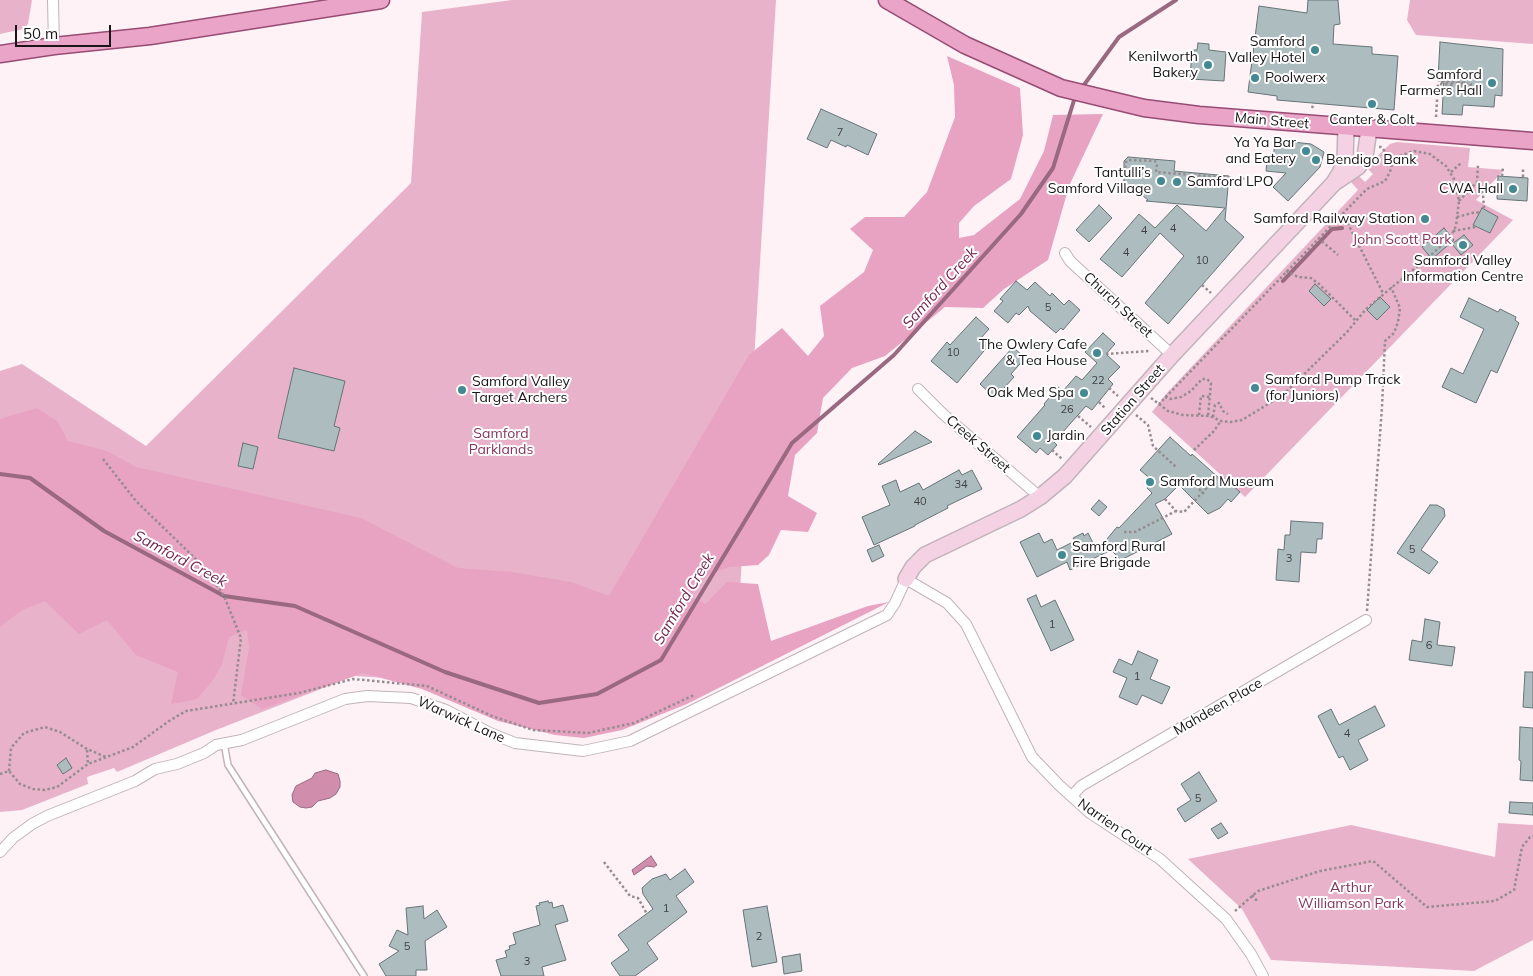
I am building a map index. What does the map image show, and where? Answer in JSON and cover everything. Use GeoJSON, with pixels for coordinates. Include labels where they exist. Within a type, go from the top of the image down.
{"type":"FeatureCollection","features":[{"type":"Feature","properties":{"kind":"main road"},"geometry":{"type":"LineString","coordinates":[[0,54],[54,46],[150,36],[381,0]]}},
{"type":"Feature","properties":{"kind":"main road","name":"Main Street"},"geometry":{"type":"LineString","coordinates":[[888,0],[965,45],[1017,69],[1061,88],[1106,100],[1179,113],[1533,141]]}},
{"type":"Feature","properties":{"kind":"street"},"geometry":{"type":"LineString","coordinates":[[53,0],[54,46]]}},
{"type":"Feature","properties":{"kind":"street","name":"Station Street"},"geometry":{"type":"LineString","coordinates":[[906,579],[912,566],[925,555],[1020,509],[1040,497],[1065,476],[1123,401],[1142,390],[1172,355],[1333,184],[1340,173],[1344,161],[1346,127]]}},
{"type":"Feature","properties":{"kind":"street","name":"Station Street"},"geometry":{"type":"LineString","coordinates":[[1333,184],[1358,167],[1365,157],[1369,128]]}},
{"type":"Feature","properties":{"kind":"street","name":"Church Street"},"geometry":{"type":"LineString","coordinates":[[1065,253],[1078,268],[1172,355]]}},
{"type":"Feature","properties":{"kind":"street","name":"Creek Street"},"geometry":{"type":"LineString","coordinates":[[918,389],[1040,497]]}},
{"type":"Feature","properties":{"kind":"street","name":"Warwick Lane"},"geometry":{"type":"LineString","coordinates":[[0,852],[13,838],[47,816],[135,781],[155,770],[177,764],[204,753],[216,745],[242,740],[345,699],[367,696],[411,698],[446,710],[490,733],[515,743],[583,751],[630,741],[886,615],[895,603],[906,579]]}},
{"type":"Feature","properties":{"kind":"street","name":"Narrien Court"},"geometry":{"type":"LineString","coordinates":[[906,579],[947,604],[966,624],[1032,757],[1090,813],[1160,859],[1226,919],[1251,954],[1263,976]]}},
{"type":"Feature","properties":{"kind":"street","name":"Mahdeen Place"},"geometry":{"type":"LineString","coordinates":[[1072,796],[1081,786],[1366,620]]}},
{"type":"Feature","properties":{"kind":"lane"},"geometry":{"type":"LineString","coordinates":[[224,743],[228,765],[364,976]]}},
{"type":"Feature","properties":{"kind":"path"},"geometry":{"type":"LineString","coordinates":[[1436,117],[1438,84],[1470,86],[1470,84],[1439,82],[1440,80],[1467,82]]}},
{"type":"Feature","properties":{"kind":"path"},"geometry":{"type":"LineString","coordinates":[[1312,108],[1314,103]]}},
{"type":"Feature","properties":{"kind":"path"},"geometry":{"type":"LineString","coordinates":[[1374,147],[1381,146],[1394,160]]}},
{"type":"Feature","properties":{"kind":"path"},"geometry":{"type":"LineString","coordinates":[[1142,390],[1168,412],[1208,416],[1221,422],[1242,420],[1283,395],[1366,309],[1439,248],[1454,230],[1459,201],[1454,178],[1443,162],[1430,154],[1414,151],[1394,160],[1385,181],[1367,189],[1159,404]]}},
{"type":"Feature","properties":{"kind":"path"},"geometry":{"type":"LineString","coordinates":[[1123,188],[1126,162],[1128,160],[1155,161],[1157,164],[1156,172],[1231,178],[1232,180],[1249,178]]}},
{"type":"Feature","properties":{"kind":"path"},"geometry":{"type":"LineString","coordinates":[[1451,172],[1462,163]]}},
{"type":"Feature","properties":{"kind":"path"},"geometry":{"type":"LineString","coordinates":[[1478,166],[1477,182],[1484,194],[1484,209]]}},
{"type":"Feature","properties":{"kind":"path"},"geometry":{"type":"LineString","coordinates":[[1502,176],[1503,167]]}},
{"type":"Feature","properties":{"kind":"path"},"geometry":{"type":"LineString","coordinates":[[1523,169],[1523,178]]}},
{"type":"Feature","properties":{"kind":"path"},"geometry":{"type":"LineString","coordinates":[[1459,201],[1477,182]]}},
{"type":"Feature","properties":{"kind":"path"},"geometry":{"type":"LineString","coordinates":[[1457,217],[1476,212],[1479,213]]}},
{"type":"Feature","properties":{"kind":"path"},"geometry":{"type":"LineString","coordinates":[[1343,214],[1383,293]]}},
{"type":"Feature","properties":{"kind":"path"},"geometry":{"type":"LineString","coordinates":[[1454,230],[1476,226]]}},
{"type":"Feature","properties":{"kind":"path"},"geometry":{"type":"LineString","coordinates":[[1319,239],[1338,255]]}},
{"type":"Feature","properties":{"kind":"path"},"geometry":{"type":"LineString","coordinates":[[1288,272],[1298,277],[1311,278],[1356,321]]}},
{"type":"Feature","properties":{"kind":"path"},"geometry":{"type":"LineString","coordinates":[[1202,285],[1212,293]]}},
{"type":"Feature","properties":{"kind":"path"},"geometry":{"type":"LineString","coordinates":[[1366,620],[1385,341],[1394,333],[1400,308],[1391,287]]}},
{"type":"Feature","properties":{"kind":"path"},"geometry":{"type":"LineString","coordinates":[[1106,354],[1149,350]]}},
{"type":"Feature","properties":{"kind":"path"},"geometry":{"type":"LineString","coordinates":[[1165,397],[1170,399],[1180,397],[1192,391],[1202,379],[1207,379],[1211,383],[1208,416]]}},
{"type":"Feature","properties":{"kind":"path"},"geometry":{"type":"LineString","coordinates":[[1109,388],[1148,425],[1153,446],[1176,467]]}},
{"type":"Feature","properties":{"kind":"path"},"geometry":{"type":"LineString","coordinates":[[1199,415],[1201,396],[1210,397]]}},
{"type":"Feature","properties":{"kind":"path"},"geometry":{"type":"LineString","coordinates":[[1099,402],[1106,409]]}},
{"type":"Feature","properties":{"kind":"path"},"geometry":{"type":"LineString","coordinates":[[1212,417],[1215,405],[1219,403],[1223,411],[1228,414]]}},
{"type":"Feature","properties":{"kind":"path"},"geometry":{"type":"LineString","coordinates":[[1078,416],[1091,427]]}},
{"type":"Feature","properties":{"kind":"path"},"geometry":{"type":"LineString","coordinates":[[1194,450],[1221,422]]}},
{"type":"Feature","properties":{"kind":"path"},"geometry":{"type":"LineString","coordinates":[[1052,450],[1062,460]]}},
{"type":"Feature","properties":{"kind":"path"},"geometry":{"type":"LineString","coordinates":[[103,459],[136,500],[205,568],[224,596],[241,638],[233,704]]}},
{"type":"Feature","properties":{"kind":"path"},"geometry":{"type":"LineString","coordinates":[[1124,532],[1135,532],[1176,511],[1184,512],[1217,477]]}},
{"type":"Feature","properties":{"kind":"path"},"geometry":{"type":"LineString","coordinates":[[1199,489],[1203,493]]}},
{"type":"Feature","properties":{"kind":"path"},"geometry":{"type":"LineString","coordinates":[[1165,499],[1176,511]]}},
{"type":"Feature","properties":{"kind":"path"},"geometry":{"type":"LineString","coordinates":[[106,757],[87,749],[60,732],[45,727],[24,733],[11,748],[9,771],[20,784],[33,789],[45,790],[57,787],[88,764],[133,747],[169,721],[186,712],[299,693],[353,679],[427,686],[492,716],[533,730],[588,733],[634,723],[697,694]]}},
{"type":"Feature","properties":{"kind":"path"},"geometry":{"type":"LineString","coordinates":[[87,749],[88,764]]}},
{"type":"Feature","properties":{"kind":"path"},"geometry":{"type":"LineString","coordinates":[[0,774],[9,771]]}},
{"type":"Feature","properties":{"kind":"path"},"geometry":{"type":"LineString","coordinates":[[1226,919],[1258,891],[1320,871],[1373,860],[1427,907],[1495,901],[1514,890],[1522,847],[1533,836]]}},
{"type":"Feature","properties":{"kind":"path"},"geometry":{"type":"LineString","coordinates":[[604,862],[630,896],[638,898],[648,914]]}},
{"type":"Feature","properties":{"kind":"path"},"geometry":{"type":"LineString","coordinates":[[1252,895],[1257,901]]}},
{"type":"Feature","properties":{"kind":"green space"},"geometry":{"type":"Polygon","coordinates":[[[0,0],[32,0],[28,24],[23,29],[0,34],[0,0]]]}},
{"type":"Feature","properties":{"kind":"green space","name":"Samford Parklands"},"geometry":{"type":"Polygon","coordinates":[[[512,0],[776,0],[736,656],[438,681],[354,676],[216,730],[117,772],[114,768],[87,777],[88,784],[22,810],[0,812],[0,371],[22,364],[146,446],[411,183],[422,12],[512,0]]]}},
{"type":"Feature","properties":{"kind":"green space"},"geometry":{"type":"Polygon","coordinates":[[[1410,0],[1533,0],[1533,44],[1416,35],[1407,20],[1410,0]]]}},
{"type":"Feature","properties":{"kind":"green space","name":"John Scott Park"},"geometry":{"type":"Polygon","coordinates":[[[1397,142],[1470,148],[1468,167],[1504,170],[1476,200],[1513,220],[1245,497],[1152,412],[1166,394],[1358,190],[1351,182],[1358,175],[1365,182],[1373,174],[1366,167],[1390,144],[1397,142]]]}},
{"type":"Feature","properties":{"kind":"green space","name":"Arthur Williamson Park"},"geometry":{"type":"Polygon","coordinates":[[[1498,823],[1533,825],[1533,940],[1474,971],[1271,960],[1242,909],[1188,859],[1351,825],[1495,857],[1498,823]]]}},
{"type":"Feature","properties":{"kind":"shaded area"},"geometry":{"type":"Polygon","coordinates":[[[947,56],[1020,88],[1023,135],[1011,179],[974,206],[959,223],[959,238],[974,235],[1020,199],[1044,151],[1053,115],[1103,114],[1069,186],[1048,260],[1004,289],[983,308],[945,307],[885,356],[852,368],[823,398],[817,433],[795,455],[788,496],[817,513],[808,532],[781,530],[769,555],[758,565],[729,567],[703,577],[690,597],[706,604],[727,582],[758,584],[771,641],[868,606],[889,602],[687,704],[622,730],[584,738],[555,735],[498,721],[422,689],[363,673],[262,709],[241,695],[249,648],[247,630],[229,637],[222,664],[213,680],[197,699],[171,704],[178,672],[136,655],[107,620],[79,634],[45,601],[22,610],[0,627],[0,419],[37,408],[57,421],[68,441],[107,451],[136,467],[361,518],[458,568],[512,572],[571,582],[609,596],[749,355],[782,328],[808,356],[824,336],[820,306],[864,272],[873,250],[850,229],[865,217],[904,217],[927,192],[955,117],[954,85],[947,56]]]}},
{"type":"Feature","properties":{"kind":"shaded area"},"geometry":{"type":"Polygon","coordinates":[[[326,770],[338,774],[340,787],[336,794],[330,798],[318,801],[312,807],[300,807],[293,802],[292,795],[296,786],[312,778],[315,773],[326,770]]]}},
{"type":"Feature","properties":{"kind":"shaded area"},"geometry":{"type":"Polygon","coordinates":[[[651,856],[657,865],[654,867],[647,866],[634,875],[632,870],[651,856]]]}},
{"type":"Feature","properties":{"kind":"building"},"geometry":{"type":"Polygon","coordinates":[[[1308,0],[1338,0],[1340,24],[1334,25],[1333,44],[1372,47],[1372,54],[1398,56],[1394,110],[1277,100],[1277,96],[1248,92],[1259,6],[1307,13],[1308,0]]]}},
{"type":"Feature","properties":{"kind":"building"},"geometry":{"type":"Polygon","coordinates":[[[1440,42],[1503,49],[1502,96],[1495,95],[1494,107],[1463,105],[1462,115],[1442,114],[1444,79],[1438,79],[1440,42]]]}},
{"type":"Feature","properties":{"kind":"building","name":"Kenilworth Bakery"},"geometry":{"type":"Polygon","coordinates":[[[1198,43],[1209,44],[1209,50],[1226,52],[1224,81],[1190,79],[1192,50],[1197,50],[1198,43]]]}},
{"type":"Feature","properties":{"kind":"building"},"geometry":{"type":"Polygon","coordinates":[[[821,109],[877,134],[868,155],[831,140],[827,148],[807,139],[821,109]]]}},
{"type":"Feature","properties":{"kind":"building"},"geometry":{"type":"Polygon","coordinates":[[[1275,140],[1311,144],[1324,152],[1320,167],[1288,201],[1273,187],[1286,173],[1266,171],[1267,160],[1273,161],[1275,140]]]}},
{"type":"Feature","properties":{"kind":"building"},"geometry":{"type":"Polygon","coordinates":[[[1128,157],[1175,161],[1174,171],[1229,176],[1225,220],[1244,237],[1168,324],[1145,303],[1184,256],[1160,233],[1122,277],[1100,259],[1139,214],[1155,228],[1177,205],[1206,231],[1225,208],[1146,201],[1148,200],[1137,191],[1124,191],[1124,161],[1128,157]]]}},
{"type":"Feature","properties":{"kind":"building","name":"CWA Hall"},"geometry":{"type":"Polygon","coordinates":[[[1498,176],[1528,178],[1527,201],[1497,199],[1498,176]]]}},
{"type":"Feature","properties":{"kind":"building"},"geometry":{"type":"Polygon","coordinates":[[[1099,205],[1112,218],[1089,242],[1076,230],[1099,205]]]}},
{"type":"Feature","properties":{"kind":"building"},"geometry":{"type":"Polygon","coordinates":[[[1482,208],[1498,217],[1490,233],[1473,225],[1482,208]]]}},
{"type":"Feature","properties":{"kind":"building"},"geometry":{"type":"Polygon","coordinates":[[[1444,228],[1454,240],[1432,259],[1422,247],[1444,228]]]}},
{"type":"Feature","properties":{"kind":"building","name":"Samford Valley Information Centre"},"geometry":{"type":"Polygon","coordinates":[[[1464,235],[1473,245],[1461,255],[1452,244],[1464,235]]]}},
{"type":"Feature","properties":{"kind":"building"},"geometry":{"type":"Polygon","coordinates":[[[1016,281],[1027,290],[1035,282],[1050,296],[1052,293],[1064,305],[1069,300],[1080,310],[1063,330],[1061,328],[1056,333],[1030,311],[1028,306],[1019,315],[1016,313],[1008,323],[994,311],[1003,301],[1000,299],[1016,281]]]}},
{"type":"Feature","properties":{"kind":"building"},"geometry":{"type":"Polygon","coordinates":[[[1315,284],[1331,299],[1324,306],[1309,291],[1315,284]]]}},
{"type":"Feature","properties":{"kind":"building"},"geometry":{"type":"Polygon","coordinates":[[[1380,297],[1390,307],[1377,320],[1367,310],[1380,297]]]}},
{"type":"Feature","properties":{"kind":"building"},"geometry":{"type":"Polygon","coordinates":[[[1469,298],[1498,312],[1500,309],[1516,317],[1515,320],[1519,323],[1497,373],[1491,370],[1476,403],[1442,387],[1451,368],[1463,374],[1484,329],[1460,317],[1469,298]]]}},
{"type":"Feature","properties":{"kind":"building"},"geometry":{"type":"Polygon","coordinates":[[[976,317],[989,329],[981,338],[989,345],[957,383],[931,361],[947,342],[950,345],[976,317]]]}},
{"type":"Feature","properties":{"kind":"building"},"geometry":{"type":"Polygon","coordinates":[[[1103,333],[1115,344],[1106,354],[1120,367],[1108,379],[1113,384],[1092,410],[1086,406],[1054,442],[1057,445],[1048,455],[1040,448],[1036,453],[1017,437],[1058,387],[1063,391],[1076,376],[1082,380],[1097,363],[1085,352],[1103,333]]]}},
{"type":"Feature","properties":{"kind":"building"},"geometry":{"type":"Polygon","coordinates":[[[1013,347],[1025,358],[1011,374],[1014,377],[995,398],[980,384],[1013,347]]]}},
{"type":"Feature","properties":{"kind":"building"},"geometry":{"type":"Polygon","coordinates":[[[294,368],[345,381],[334,426],[340,428],[334,451],[278,438],[294,368]]]}},
{"type":"Feature","properties":{"kind":"building"},"geometry":{"type":"Polygon","coordinates":[[[915,431],[932,442],[878,464],[915,431]]]}},
{"type":"Feature","properties":{"kind":"building"},"geometry":{"type":"Polygon","coordinates":[[[1170,437],[1219,478],[1221,475],[1240,492],[1231,502],[1228,499],[1220,508],[1208,514],[1179,485],[1165,499],[1155,504],[1172,534],[1121,560],[1111,550],[1070,570],[1067,562],[1037,577],[1020,542],[1039,533],[1044,543],[1052,539],[1057,550],[1075,541],[1073,538],[1083,533],[1084,536],[1088,533],[1097,551],[1117,527],[1119,528],[1152,493],[1147,488],[1153,481],[1140,470],[1170,437]]]}},
{"type":"Feature","properties":{"kind":"building"},"geometry":{"type":"Polygon","coordinates":[[[243,443],[258,447],[253,469],[238,466],[243,443]]]}},
{"type":"Feature","properties":{"kind":"building"},"geometry":{"type":"Polygon","coordinates":[[[959,470],[962,475],[972,470],[982,489],[947,506],[948,508],[915,526],[874,545],[862,517],[890,505],[882,486],[896,480],[900,492],[919,483],[923,490],[959,470]]]}},
{"type":"Feature","properties":{"kind":"building"},"geometry":{"type":"Polygon","coordinates":[[[1099,500],[1107,507],[1099,516],[1091,509],[1099,500]]]}},
{"type":"Feature","properties":{"kind":"building"},"geometry":{"type":"Polygon","coordinates":[[[1430,505],[1437,505],[1444,509],[1445,516],[1421,550],[1438,562],[1429,574],[1397,553],[1430,505]]]}},
{"type":"Feature","properties":{"kind":"building"},"geometry":{"type":"Polygon","coordinates":[[[1291,521],[1323,523],[1322,539],[1317,539],[1316,553],[1301,552],[1299,582],[1276,580],[1278,549],[1284,550],[1285,535],[1290,535],[1291,521]]]}},
{"type":"Feature","properties":{"kind":"building"},"geometry":{"type":"Polygon","coordinates":[[[879,545],[884,556],[872,562],[867,550],[879,545]]]}},
{"type":"Feature","properties":{"kind":"building"},"geometry":{"type":"Polygon","coordinates":[[[1036,595],[1041,607],[1055,600],[1074,640],[1051,651],[1027,599],[1036,595]]]}},
{"type":"Feature","properties":{"kind":"building"},"geometry":{"type":"Polygon","coordinates":[[[1425,619],[1440,622],[1437,645],[1455,647],[1452,666],[1409,660],[1412,640],[1422,642],[1425,619]]]}},
{"type":"Feature","properties":{"kind":"building"},"geometry":{"type":"Polygon","coordinates":[[[1138,651],[1158,660],[1150,679],[1170,687],[1162,704],[1142,695],[1137,705],[1119,697],[1127,678],[1113,672],[1119,659],[1132,665],[1138,651]]]}},
{"type":"Feature","properties":{"kind":"building"},"geometry":{"type":"Polygon","coordinates":[[[1525,672],[1533,672],[1533,708],[1523,707],[1525,672]]]}},
{"type":"Feature","properties":{"kind":"building"},"geometry":{"type":"Polygon","coordinates":[[[1375,706],[1385,726],[1358,740],[1368,760],[1350,770],[1343,756],[1339,758],[1318,716],[1331,709],[1339,725],[1375,706]]]}},
{"type":"Feature","properties":{"kind":"building"},"geometry":{"type":"Polygon","coordinates":[[[1520,727],[1533,728],[1533,781],[1520,780],[1520,727]]]}},
{"type":"Feature","properties":{"kind":"building"},"geometry":{"type":"Polygon","coordinates":[[[66,758],[72,768],[63,774],[57,765],[66,758]]]}},
{"type":"Feature","properties":{"kind":"building"},"geometry":{"type":"Polygon","coordinates":[[[1199,772],[1217,801],[1185,822],[1177,809],[1191,800],[1181,784],[1199,772]]]}},
{"type":"Feature","properties":{"kind":"building"},"geometry":{"type":"Polygon","coordinates":[[[1510,802],[1533,803],[1533,815],[1509,813],[1510,802]]]}},
{"type":"Feature","properties":{"kind":"building"},"geometry":{"type":"Polygon","coordinates":[[[1221,823],[1228,833],[1218,839],[1211,829],[1221,823]]]}},
{"type":"Feature","properties":{"kind":"building"},"geometry":{"type":"Polygon","coordinates":[[[685,869],[694,882],[676,896],[687,912],[647,943],[658,959],[635,976],[620,976],[611,963],[629,950],[618,935],[653,909],[643,894],[642,888],[652,879],[666,874],[670,880],[685,869]]]}},
{"type":"Feature","properties":{"kind":"building"},"geometry":{"type":"Polygon","coordinates":[[[548,901],[549,903],[552,902],[553,908],[563,905],[568,921],[555,925],[566,960],[542,967],[544,976],[501,976],[496,960],[507,957],[505,951],[510,949],[509,946],[516,944],[513,933],[540,925],[536,906],[540,905],[539,903],[548,901]]]}},
{"type":"Feature","properties":{"kind":"building"},"geometry":{"type":"Polygon","coordinates":[[[423,906],[424,919],[437,910],[447,927],[425,941],[427,970],[416,970],[416,976],[386,976],[379,964],[399,951],[389,946],[397,930],[408,935],[406,908],[423,906]]]}},
{"type":"Feature","properties":{"kind":"building"},"geometry":{"type":"Polygon","coordinates":[[[767,906],[777,962],[752,967],[743,910],[767,906]]]}},
{"type":"Feature","properties":{"kind":"building"},"geometry":{"type":"Polygon","coordinates":[[[800,954],[802,971],[784,974],[782,957],[800,954]]]}},
{"type":"Feature","properties":{"kind":"waterway","name":"Samford Creek"},"geometry":{"type":"LineString","coordinates":[[1081,89],[1119,37],[1176,0]]}},
{"type":"Feature","properties":{"kind":"waterway","name":"Samford Creek"},"geometry":{"type":"LineString","coordinates":[[0,474],[30,478],[104,531],[224,596],[295,606],[445,672],[539,703],[597,694],[661,660],[792,443],[894,355],[1021,214],[1053,168],[1075,97]]}},
{"type":"Feature","properties":{"kind":"waterway"},"geometry":{"type":"LineString","coordinates":[[1283,281],[1332,229],[1342,228]]}},
{"type":"Feature","properties":{"kind":"place","name":"Samford Valley Hotel"},"geometry":{"type":"Point","coordinates":[1315,50]}},
{"type":"Feature","properties":{"kind":"place","name":"Kenilworth Bakery"},"geometry":{"type":"Point","coordinates":[1208,65]}},
{"type":"Feature","properties":{"kind":"place","name":"Poolwerx"},"geometry":{"type":"Point","coordinates":[1255,78]}},
{"type":"Feature","properties":{"kind":"place","name":"Samford Farmers Hall"},"geometry":{"type":"Point","coordinates":[1492,83]}},
{"type":"Feature","properties":{"kind":"place","name":"Canter & Colt"},"geometry":{"type":"Point","coordinates":[1372,104]}},
{"type":"Feature","properties":{"kind":"place","name":"Ya Ya Bar and Eatery"},"geometry":{"type":"Point","coordinates":[1306,151]}},
{"type":"Feature","properties":{"kind":"place","name":"Bendigo Bank"},"geometry":{"type":"Point","coordinates":[1316,160]}},
{"type":"Feature","properties":{"kind":"place","name":"Tantulli’s Samford Village"},"geometry":{"type":"Point","coordinates":[1161,181]}},
{"type":"Feature","properties":{"kind":"place","name":"Samford LPO"},"geometry":{"type":"Point","coordinates":[1177,182]}},
{"type":"Feature","properties":{"kind":"place","name":"CWA Hall"},"geometry":{"type":"Point","coordinates":[1513,189]}},
{"type":"Feature","properties":{"kind":"place","name":"Samford Railway Station"},"geometry":{"type":"Point","coordinates":[1425,219]}},
{"type":"Feature","properties":{"kind":"place","name":"Samford Valley Information Centre"},"geometry":{"type":"Point","coordinates":[1463,245]}},
{"type":"Feature","properties":{"kind":"place","name":"The Owlery Cafe & Tea House"},"geometry":{"type":"Point","coordinates":[1097,353]}},
{"type":"Feature","properties":{"kind":"place","name":"Samford Pump Track (for Juniors)"},"geometry":{"type":"Point","coordinates":[1255,388]}},
{"type":"Feature","properties":{"kind":"place","name":"Samford Valley Target Archers"},"geometry":{"type":"Point","coordinates":[462,390]}},
{"type":"Feature","properties":{"kind":"place","name":"Oak Med Spa"},"geometry":{"type":"Point","coordinates":[1084,393]}},
{"type":"Feature","properties":{"kind":"place","name":"Jardin"},"geometry":{"type":"Point","coordinates":[1037,436]}},
{"type":"Feature","properties":{"kind":"place","name":"Samford Museum"},"geometry":{"type":"Point","coordinates":[1150,482]}},
{"type":"Feature","properties":{"kind":"place","name":"Samford Rural Fire Brigade"},"geometry":{"type":"Point","coordinates":[1062,555]}}]}
